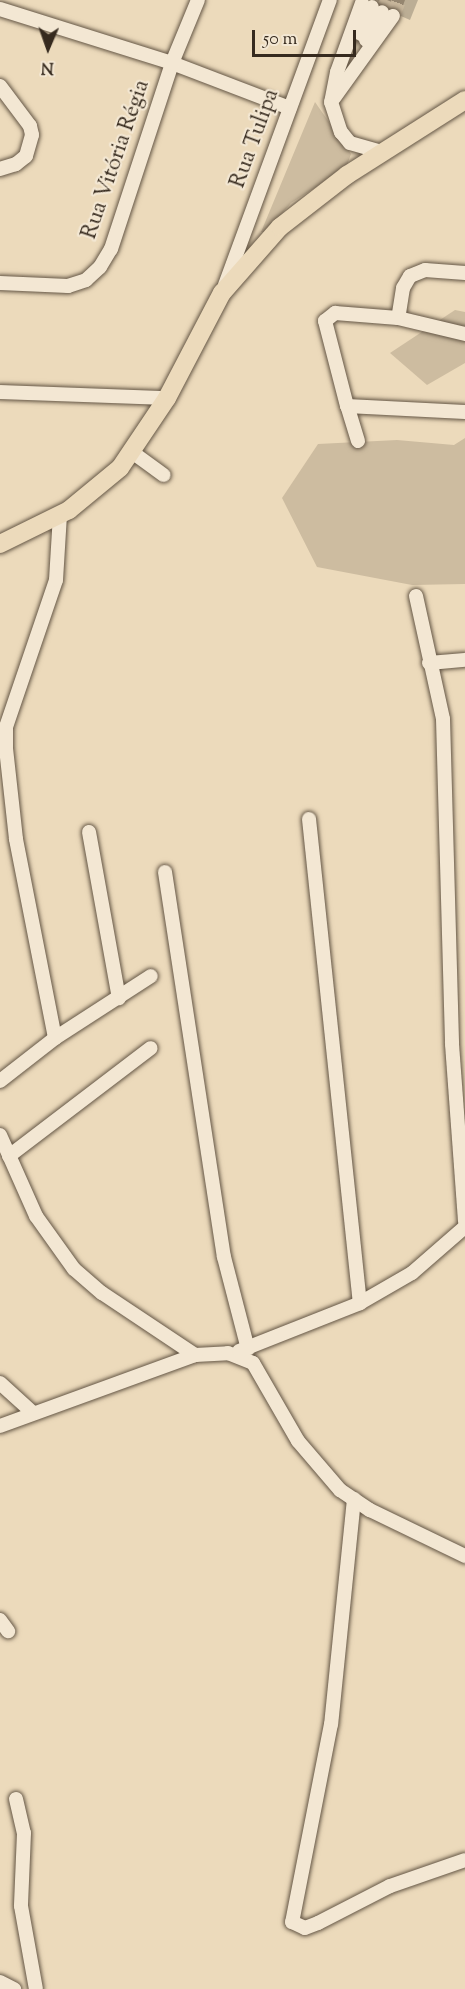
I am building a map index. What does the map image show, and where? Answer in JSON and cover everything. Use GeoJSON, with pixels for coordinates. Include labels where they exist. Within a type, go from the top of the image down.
{"type":"FeatureCollection","features":[{"type":"Feature","properties":{"kind":"main road"},"geometry":{"type":"LineString","coordinates":[[0,544],[60,514],[106,482],[132,453],[167,398],[222,293],[296,212],[381,152],[465,100]]}},
{"type":"Feature","properties":{"kind":"street","name":"Rua Vitória Régia"},"geometry":{"type":"LineString","coordinates":[[0,283],[68,286],[86,280],[100,267],[111,249],[172,63],[198,0]]}},
{"type":"Feature","properties":{"kind":"street","name":"Rua Tulipa"},"geometry":{"type":"LineString","coordinates":[[222,293],[330,0]]}},
{"type":"Feature","properties":{"kind":"street"},"geometry":{"type":"LineString","coordinates":[[0,9],[172,63],[290,108]]}},
{"type":"Feature","properties":{"kind":"street"},"geometry":{"type":"LineString","coordinates":[[331,102],[377,10],[331,102],[341,132],[350,143],[381,152]]}},
{"type":"Feature","properties":{"kind":"street"},"geometry":{"type":"LineString","coordinates":[[0,87],[30,126],[32,135],[26,156],[16,164],[0,169]]}},
{"type":"Feature","properties":{"kind":"street"},"geometry":{"type":"LineString","coordinates":[[398,318],[403,288],[410,276],[425,270],[465,273]]}},
{"type":"Feature","properties":{"kind":"street"},"geometry":{"type":"LineString","coordinates":[[358,441],[325,321],[334,313],[398,318],[465,334]]}},
{"type":"Feature","properties":{"kind":"street"},"geometry":{"type":"LineString","coordinates":[[0,392],[167,398]]}},
{"type":"Feature","properties":{"kind":"street"},"geometry":{"type":"LineString","coordinates":[[347,406],[465,412]]}},
{"type":"Feature","properties":{"kind":"street"},"geometry":{"type":"LineString","coordinates":[[132,453],[164,475]]}},
{"type":"Feature","properties":{"kind":"street"},"geometry":{"type":"LineString","coordinates":[[55,1038],[16,839],[3,727],[56,580],[60,514]]}},
{"type":"Feature","properties":{"kind":"street"},"geometry":{"type":"LineString","coordinates":[[0,1425],[195,1355],[248,1349],[360,1303],[412,1273],[465,1224],[452,1044],[443,719],[416,596]]}},
{"type":"Feature","properties":{"kind":"street"},"geometry":{"type":"LineString","coordinates":[[429,663],[465,660]]}},
{"type":"Feature","properties":{"kind":"street"},"geometry":{"type":"LineString","coordinates":[[309,819],[360,1303]]}},
{"type":"Feature","properties":{"kind":"street"},"geometry":{"type":"LineString","coordinates":[[89,832],[119,998]]}},
{"type":"Feature","properties":{"kind":"street"},"geometry":{"type":"LineString","coordinates":[[165,872],[224,1257],[248,1349]]}},
{"type":"Feature","properties":{"kind":"street"},"geometry":{"type":"LineString","coordinates":[[0,1080],[55,1038],[151,976]]}},
{"type":"Feature","properties":{"kind":"street"},"geometry":{"type":"LineString","coordinates":[[9,1156],[151,1048]]}},
{"type":"Feature","properties":{"kind":"street"},"geometry":{"type":"LineString","coordinates":[[0,1135],[36,1216],[74,1269],[102,1293],[195,1355]]}},
{"type":"Feature","properties":{"kind":"street"},"geometry":{"type":"LineString","coordinates":[[228,1353],[253,1363],[298,1441],[340,1490],[465,1556]]}},
{"type":"Feature","properties":{"kind":"street"},"geometry":{"type":"LineString","coordinates":[[0,1383],[32,1412]]}},
{"type":"Feature","properties":{"kind":"street"},"geometry":{"type":"LineString","coordinates":[[354,1499],[331,1724],[292,1922],[305,1928],[390,1886],[465,1860]]}},
{"type":"Feature","properties":{"kind":"street"},"geometry":{"type":"LineString","coordinates":[[16,1799],[24,1833],[21,1906],[36,1989]]}},
{"type":"Feature","properties":{"kind":"street"},"geometry":{"type":"LineString","coordinates":[[0,1982],[14,1989]]}},
{"type":"Feature","properties":{"kind":"shaded area"},"geometry":{"type":"Polygon","coordinates":[[[315,102],[351,154],[346,168],[291,203],[266,232],[261,232],[315,102]]]}},
{"type":"Feature","properties":{"kind":"shaded area"},"geometry":{"type":"Polygon","coordinates":[[[455,310],[465,312],[465,363],[427,385],[390,353],[455,310]]]}},
{"type":"Feature","properties":{"kind":"shaded area"},"geometry":{"type":"Polygon","coordinates":[[[465,438],[465,584],[412,585],[317,567],[282,498],[318,444],[397,440],[454,445],[465,438]]]}},
{"type":"Feature","properties":{"kind":"building"},"geometry":{"type":"Polygon","coordinates":[[[377,0],[405,0],[401,11],[377,0]]]}},
{"type":"Feature","properties":{"kind":"tunnel"},"geometry":{"type":"LineString","coordinates":[[382,12],[387,0]]}},
{"type":"Feature","properties":{"kind":"tunnel"},"geometry":{"type":"LineString","coordinates":[[393,16],[399,0]]}}]}
